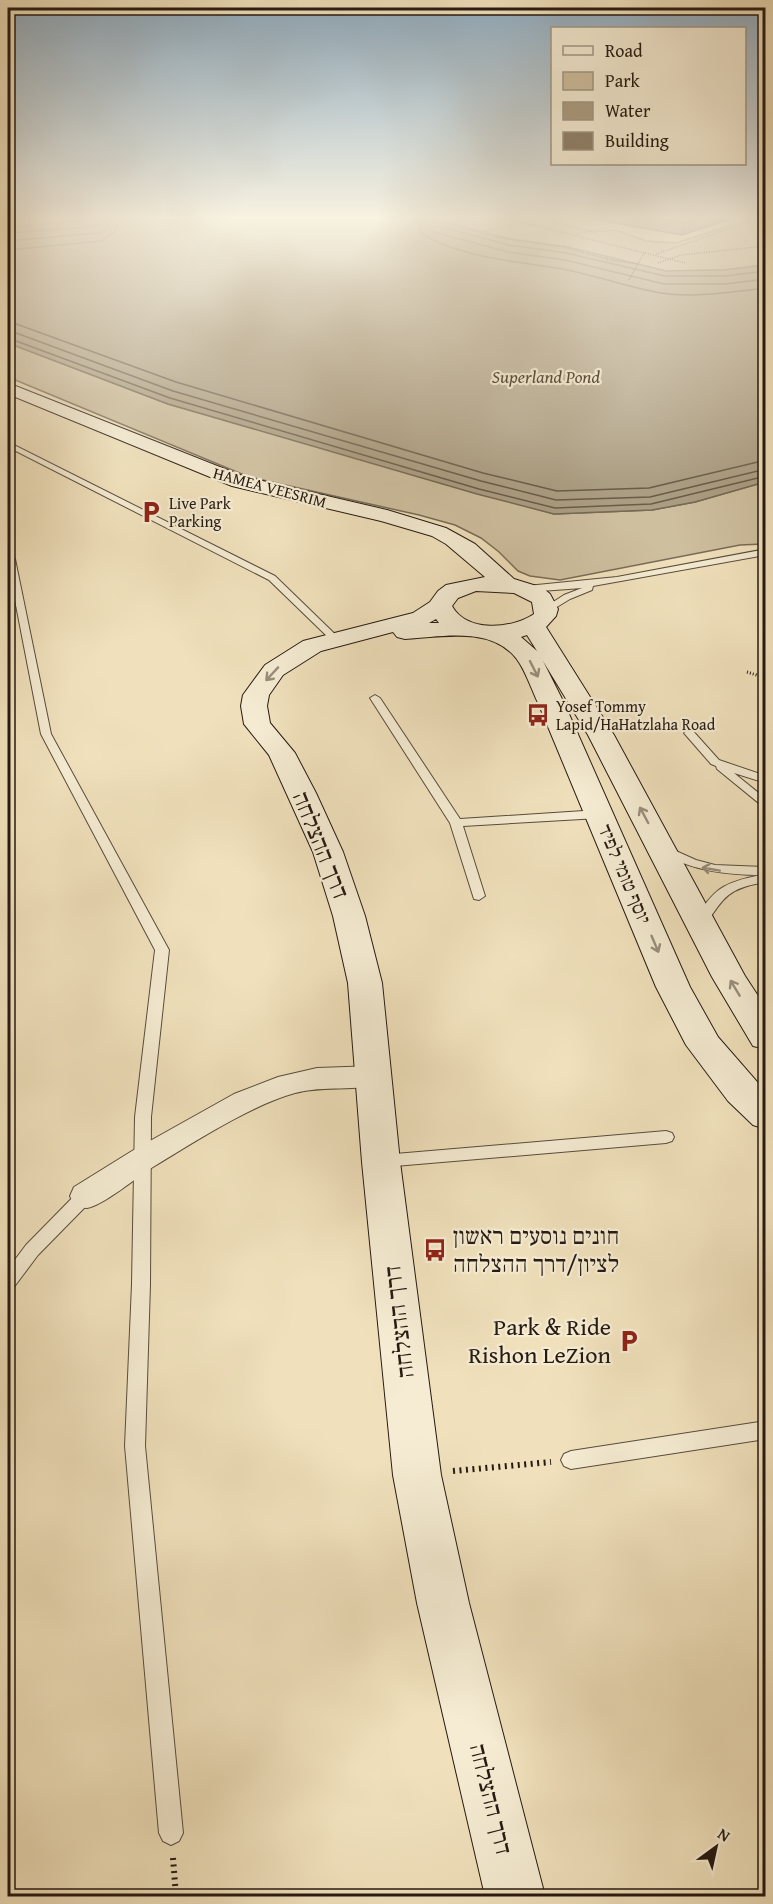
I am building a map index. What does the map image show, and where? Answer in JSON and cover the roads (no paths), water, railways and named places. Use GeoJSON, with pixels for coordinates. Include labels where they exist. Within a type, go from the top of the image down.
{"type":"FeatureCollection","features":[{"type":"Feature","properties":{"kind":"street","name":"HAMEA VEESRIM"},"geometry":{"type":"LineString","coordinates":[[8,388],[238,482],[406,521],[439,532],[467,549],[516,586]]}},
{"type":"Feature","properties":{"kind":"street"},"geometry":{"type":"LineString","coordinates":[[463,587],[471,576],[467,549]]}},
{"type":"Feature","properties":{"kind":"street"},"geometry":{"type":"LineString","coordinates":[[463,587],[476,584],[516,586]]}},
{"type":"Feature","properties":{"kind":"street","name":"יוסף טומי לפיד"},"geometry":{"type":"LineString","coordinates":[[516,586],[538,595],[545,602],[540,618],[700,923],[765,1037]]}},
{"type":"Feature","properties":{"kind":"street","name":"דרך ההצלחה"},"geometry":{"type":"LineString","coordinates":[[463,587],[450,592],[440,606],[421,618],[312,646],[288,659],[274,670],[256,695],[254,706],[257,724],[281,753],[302,793],[328,852],[349,916],[365,983],[381,1162],[417,1475],[443,1603],[515,1896]]}},
{"type":"Feature","properties":{"kind":"street","name":"יוסף טומי לפיד"},"geometry":{"type":"LineString","coordinates":[[440,606],[447,619],[514,643],[528,656],[552,705],[673,987],[704,1045],[741,1091],[765,1115]]}},
{"type":"Feature","properties":{"kind":"street","name":"דרך ההצלחה"},"geometry":{"type":"LineString","coordinates":[[281,753],[276,721],[281,694],[306,667],[327,655],[374,638],[403,632],[514,631],[540,618]]}},
{"type":"Feature","properties":{"kind":"street"},"geometry":{"type":"LineString","coordinates":[[85,1196],[143,1159],[244,1102],[288,1084],[317,1078],[375,1076]]}},
{"type":"Feature","properties":{"kind":"lane"},"geometry":{"type":"LineString","coordinates":[[8,444],[272,578],[335,639]]}},
{"type":"Feature","properties":{"kind":"lane"},"geometry":{"type":"LineString","coordinates":[[516,586],[552,588],[765,552]]}},
{"type":"Feature","properties":{"kind":"lane"},"geometry":{"type":"LineString","coordinates":[[8,555],[11,559],[46,734],[162,950],[143,1117],[135,1446],[171,1833]]}},
{"type":"Feature","properties":{"kind":"lane"},"geometry":{"type":"LineString","coordinates":[[540,618],[567,597],[614,579]]}},
{"type":"Feature","properties":{"kind":"lane"},"geometry":{"type":"LineString","coordinates":[[375,698],[456,823],[479,896]]}},
{"type":"Feature","properties":{"kind":"lane"},"geometry":{"type":"LineString","coordinates":[[689,733],[715,762],[765,806]]}},
{"type":"Feature","properties":{"kind":"lane"},"geometry":{"type":"LineString","coordinates":[[715,762],[765,780]]}},
{"type":"Feature","properties":{"kind":"lane"},"geometry":{"type":"LineString","coordinates":[[456,823],[599,814]]}},
{"type":"Feature","properties":{"kind":"lane"},"geometry":{"type":"LineString","coordinates":[[661,848],[687,864],[715,870],[765,871]]}},
{"type":"Feature","properties":{"kind":"lane"},"geometry":{"type":"LineString","coordinates":[[700,923],[721,890],[745,881],[765,878]]}},
{"type":"Feature","properties":{"kind":"lane"},"geometry":{"type":"LineString","coordinates":[[381,1162],[666,1137]]}},
{"type":"Feature","properties":{"kind":"lane"},"geometry":{"type":"LineString","coordinates":[[8,1282],[32,1250],[85,1196]]}},
{"type":"Feature","properties":{"kind":"lane"},"geometry":{"type":"LineString","coordinates":[[571,1460],[765,1430]]}},
{"type":"Feature","properties":{"kind":"water","name":"Superland Pond"},"geometry":{"type":"Polygon","coordinates":[[[8,306],[765,306],[765,482],[695,502],[652,510],[554,514],[477,494],[168,404],[8,343],[8,306]]]}},
{"type":"Feature","properties":{"kind":"place","name":"Live Park Parking"},"geometry":{"type":"Point","coordinates":[151,512]}},
{"type":"Feature","properties":{"kind":"place","name":"Yosef Tommy Lapid/HaHatzlaha Road"},"geometry":{"type":"Point","coordinates":[538,715]}},
{"type":"Feature","properties":{"kind":"place","name":"חונים נוסעים ראשון לציון/דרך ההצלחה"},"geometry":{"type":"Point","coordinates":[435,1250]}},
{"type":"Feature","properties":{"kind":"place","name":"Park & Ride Rishon LeZion"},"geometry":{"type":"Point","coordinates":[629,1341]}}]}
